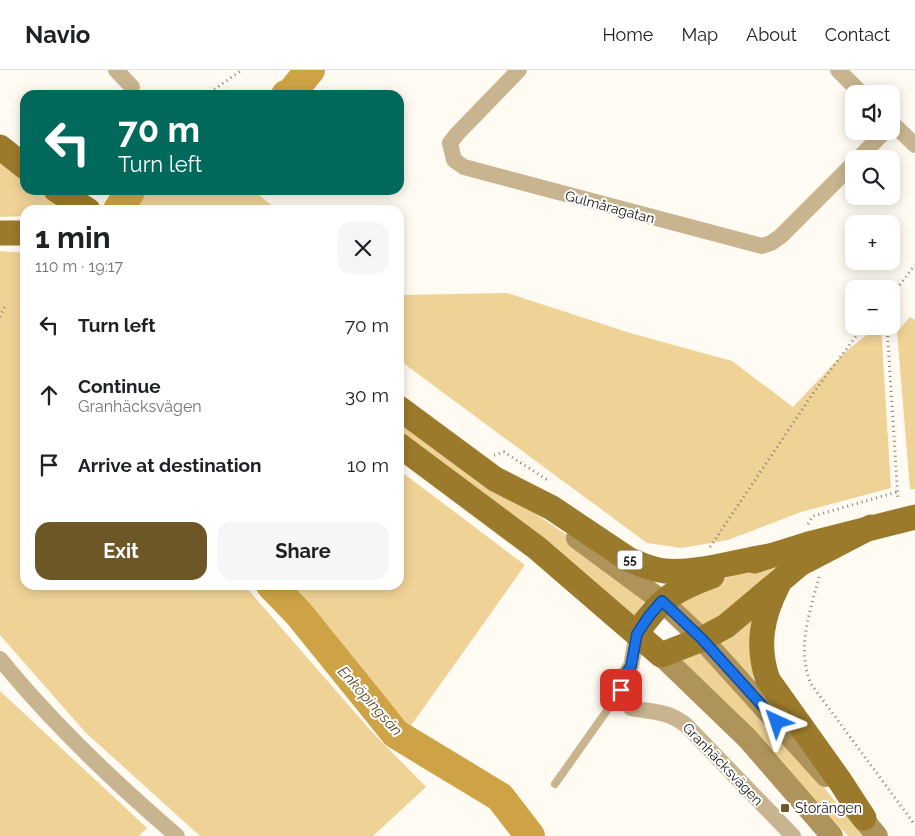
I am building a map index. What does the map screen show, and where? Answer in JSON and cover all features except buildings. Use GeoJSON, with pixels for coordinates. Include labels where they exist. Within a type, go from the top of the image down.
{"type":"FeatureCollection","features":[{"type":"Feature","properties":{"kind":"main road"},"geometry":{"type":"LineString","coordinates":[[0,147],[20,163]]}},
{"type":"Feature","properties":{"kind":"main road"},"geometry":{"type":"LineString","coordinates":[[64,195],[79,205]]}},
{"type":"Feature","properties":{"kind":"main road"},"geometry":{"type":"LineString","coordinates":[[0,233],[20,233]]}},
{"type":"Feature","properties":{"kind":"main road","name":"55"},"geometry":{"type":"LineString","coordinates":[[404,409],[508,487],[552,508],[628,559],[651,568],[681,571],[815,549],[871,527],[908,519]]}},
{"type":"Feature","properties":{"kind":"main road"},"geometry":{"type":"LineString","coordinates":[[404,449],[537,548],[661,655],[748,739],[832,836]]}},
{"type":"Feature","properties":{"kind":"main road"},"geometry":{"type":"LineString","coordinates":[[508,487],[662,601],[702,639],[870,827]]}},
{"type":"Feature","properties":{"kind":"main road","name":"55"},"geometry":{"type":"LineString","coordinates":[[661,655],[702,639],[726,626],[800,564],[815,549]]}},
{"type":"Feature","properties":{"kind":"main road"},"geometry":{"type":"LineString","coordinates":[[637,634],[662,601],[678,589],[769,556]]}},
{"type":"Feature","properties":{"kind":"main road"},"geometry":{"type":"LineString","coordinates":[[780,581],[763,620],[761,653],[768,680],[840,781],[870,827]]}},
{"type":"Feature","properties":{"kind":"street"},"geometry":{"type":"LineString","coordinates":[[116,70],[132,87]]}},
{"type":"Feature","properties":{"kind":"street","name":"Gulmåragatan"},"geometry":{"type":"LineString","coordinates":[[519,70],[450,143],[454,160],[464,167],[762,246],[772,243],[781,236],[845,172]]}},
{"type":"Feature","properties":{"kind":"street"},"geometry":{"type":"LineString","coordinates":[[838,70],[853,85]]}},
{"type":"Feature","properties":{"kind":"street"},"geometry":{"type":"LineString","coordinates":[[900,133],[915,145]]}},
{"type":"Feature","properties":{"kind":"street"},"geometry":{"type":"LineString","coordinates":[[866,150],[876,140]]}},
{"type":"Feature","properties":{"kind":"street"},"geometry":{"type":"LineString","coordinates":[[621,690],[625,675],[631,666],[637,634]]}},
{"type":"Feature","properties":{"kind":"street"},"geometry":{"type":"LineString","coordinates":[[631,666],[661,655]]}},
{"type":"Feature","properties":{"kind":"street"},"geometry":{"type":"LineString","coordinates":[[0,659],[26,691],[138,802],[177,836]]}},
{"type":"Feature","properties":{"kind":"street","name":"Granhäcksvägen"},"geometry":{"type":"LineString","coordinates":[[621,690],[624,700],[631,708],[657,710],[675,716],[687,726],[793,836]]}},
{"type":"Feature","properties":{"kind":"lane"},"geometry":{"type":"LineString","coordinates":[[555,784],[621,690]]}},
{"type":"Feature","properties":{"kind":"path"},"geometry":{"type":"LineString","coordinates":[[213,90],[242,70]]}},
{"type":"Feature","properties":{"kind":"path"},"geometry":{"type":"LineString","coordinates":[[900,285],[915,266]]}},
{"type":"Feature","properties":{"kind":"path"},"geometry":{"type":"LineString","coordinates":[[0,317],[6,304]]}},
{"type":"Feature","properties":{"kind":"path"},"geometry":{"type":"LineString","coordinates":[[703,549],[710,548],[814,392],[857,335]]}},
{"type":"Feature","properties":{"kind":"path"},"geometry":{"type":"LineString","coordinates":[[888,335],[897,492],[908,519]]}},
{"type":"Feature","properties":{"kind":"path"},"geometry":{"type":"LineString","coordinates":[[897,492],[813,516],[808,530],[821,571],[807,623],[806,671],[811,684],[915,825]]}},
{"type":"Feature","properties":{"kind":"shaded area"},"geometry":{"type":"Polygon","coordinates":[[[0,162],[20,178],[20,195],[45,195],[61,205],[20,205],[20,216],[0,217],[0,162]]]}},
{"type":"Feature","properties":{"kind":"shaded area"},"geometry":{"type":"Polygon","coordinates":[[[146,195],[259,195],[271,205],[137,205],[146,195]]]}},
{"type":"Feature","properties":{"kind":"shaded area"},"geometry":{"type":"Polygon","coordinates":[[[0,251],[20,253],[20,590],[248,590],[371,731],[426,787],[373,836],[200,836],[85,732],[0,635],[0,251]]]}},
{"type":"Feature","properties":{"kind":"shaded area"},"geometry":{"type":"Polygon","coordinates":[[[507,293],[630,333],[732,361],[793,407],[845,352],[867,335],[882,335],[891,488],[801,512],[728,540],[682,548],[647,543],[404,364],[404,295],[507,293]]]}},
{"type":"Feature","properties":{"kind":"shaded area"},"geometry":{"type":"Polygon","coordinates":[[[910,317],[915,320],[915,489],[910,489],[897,335],[900,335],[900,329],[910,317]]]}},
{"type":"Feature","properties":{"kind":"shaded area"},"geometry":{"type":"Polygon","coordinates":[[[404,424],[586,548],[646,598],[634,618],[447,466],[404,436],[404,424]]]}},
{"type":"Feature","properties":{"kind":"shaded area"},"geometry":{"type":"Polygon","coordinates":[[[404,474],[525,565],[410,727],[296,590],[404,590],[404,474]]]}},
{"type":"Feature","properties":{"kind":"shaded area"},"geometry":{"type":"Polygon","coordinates":[[[787,558],[747,598],[703,628],[678,602],[704,585],[787,558]]]}},
{"type":"Feature","properties":{"kind":"shaded area"},"geometry":{"type":"Polygon","coordinates":[[[757,608],[764,689],[717,642],[757,608]]]}},
{"type":"Feature","properties":{"kind":"shaded area"},"geometry":{"type":"Polygon","coordinates":[[[703,650],[798,754],[862,836],[848,836],[753,734],[678,660],[703,650]]]}},
{"type":"Feature","properties":{"kind":"shaded area"},"geometry":{"type":"Polygon","coordinates":[[[0,691],[147,828],[139,836],[0,836],[0,691]]]}},
{"type":"Feature","properties":{"kind":"waterway","name":"Enköpingsån"},"geometry":{"type":"LineString","coordinates":[[293,90],[310,70]]}},
{"type":"Feature","properties":{"kind":"waterway","name":"Enköpingsån"},"geometry":{"type":"LineString","coordinates":[[121,205],[128,195]]}},
{"type":"Feature","properties":{"kind":"waterway","name":"Enköpingsån"},"geometry":{"type":"LineString","coordinates":[[276,590],[299,614],[396,734],[500,797],[530,836]]}},
{"type":"Feature","properties":{"kind":"place","name":"Storängen"},"geometry":{"type":"Point","coordinates":[785,808]}},
{"type":"Feature","properties":{"kind":"route"},"geometry":{"type":"LineString","coordinates":[[621,690],[625,675],[631,666],[637,634],[662,601],[702,639],[777,722]]}}]}
